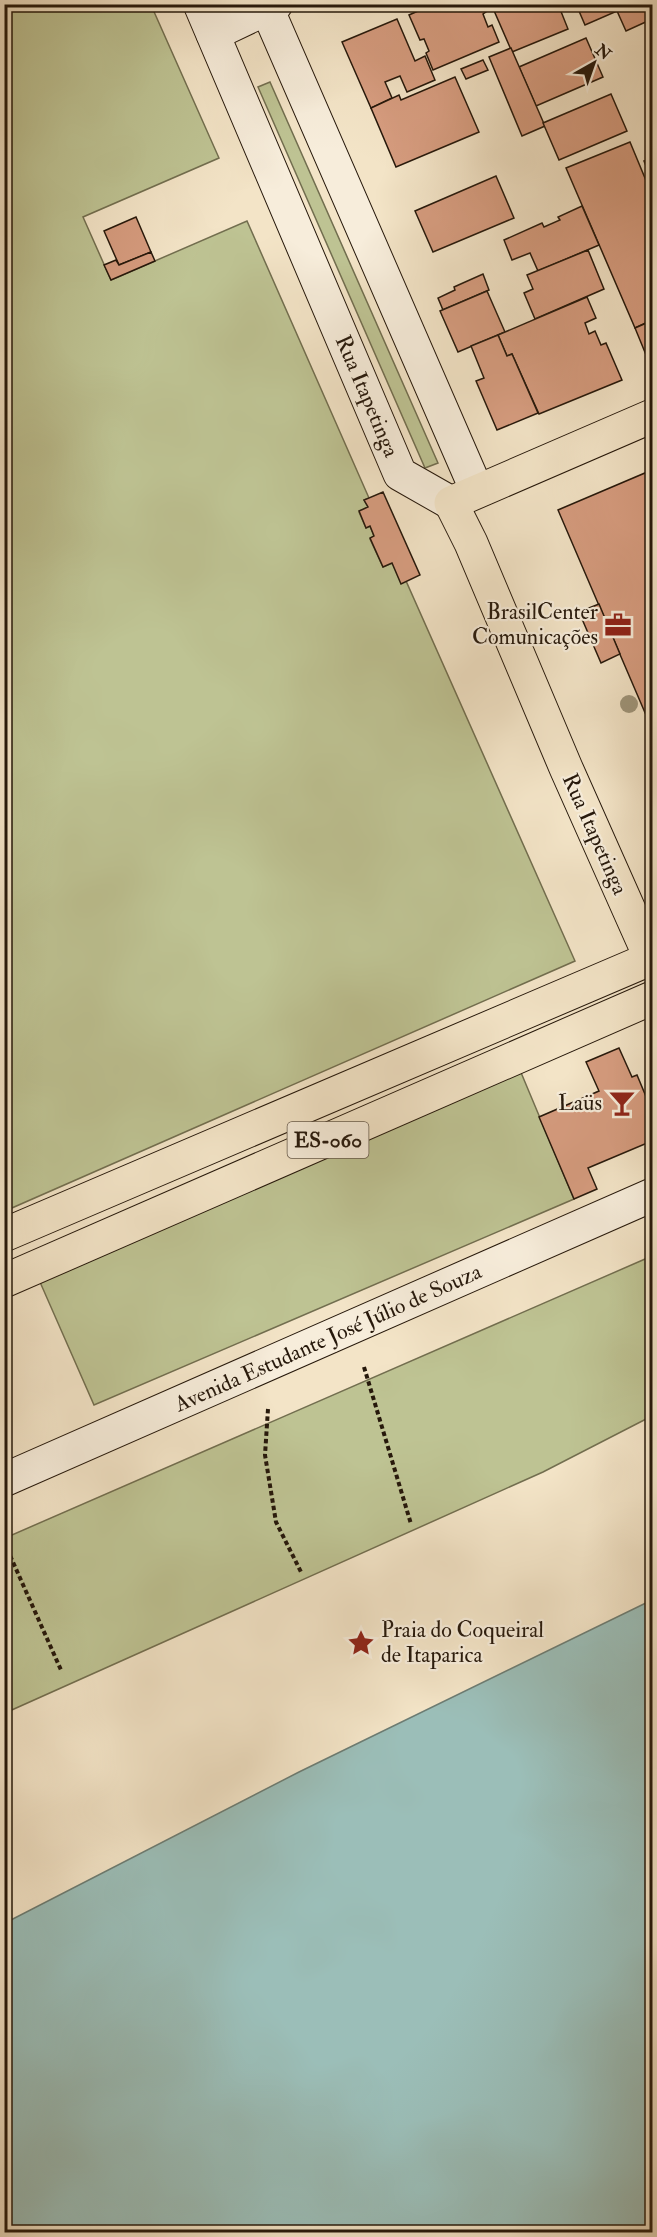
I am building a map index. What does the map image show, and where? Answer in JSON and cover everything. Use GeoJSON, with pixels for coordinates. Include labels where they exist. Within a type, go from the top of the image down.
{"type":"FeatureCollection","features":[{"type":"Feature","properties":{"kind":"main road"},"geometry":{"type":"LineString","coordinates":[[464,497],[652,416]]}},
{"type":"Feature","properties":{"kind":"main road","name":"Rua Itapetinga"},"geometry":{"type":"LineString","coordinates":[[464,497],[471,543],[566,768],[652,959]]}},
{"type":"Feature","properties":{"kind":"main road","name":"ES-060"},"geometry":{"type":"LineString","coordinates":[[4,1235],[652,959]]}},
{"type":"Feature","properties":{"kind":"main road","name":"ES-060"},"geometry":{"type":"LineString","coordinates":[[4,1281],[652,998]]}},
{"type":"Feature","properties":{"kind":"street","name":"Rua Itapetinga"},"geometry":{"type":"LineString","coordinates":[[200,4],[400,474],[464,497]]}},
{"type":"Feature","properties":{"kind":"street","name":"Rua Itapetinga"},"geometry":{"type":"LineString","coordinates":[[269,6],[464,497]]}},
{"type":"Feature","properties":{"kind":"street"},"geometry":{"type":"LineString","coordinates":[[213,34],[269,6]]}},
{"type":"Feature","properties":{"kind":"street","name":"Avenida Estudante José Júlio de Souza"},"geometry":{"type":"LineString","coordinates":[[4,1480],[652,1195]]}},
{"type":"Feature","properties":{"kind":"path"},"geometry":{"type":"LineString","coordinates":[[364,1367],[411,1524]]}},
{"type":"Feature","properties":{"kind":"path"},"geometry":{"type":"LineString","coordinates":[[268,1409],[265,1455],[276,1522],[301,1572]]}},
{"type":"Feature","properties":{"kind":"path"},"geometry":{"type":"LineString","coordinates":[[4,1542],[61,1670]]}},
{"type":"Feature","properties":{"kind":"green space"},"geometry":{"type":"Polygon","coordinates":[[[5,5],[151,5],[219,158],[83,217],[111,280],[247,221],[369,498],[364,500],[368,507],[359,512],[366,528],[370,526],[374,536],[370,539],[383,567],[392,563],[406,581],[575,961],[5,1211],[5,5]]]}},
{"type":"Feature","properties":{"kind":"green space"},"geometry":{"type":"Polygon","coordinates":[[[270,82],[438,463],[425,468],[258,87],[270,82]]]}},
{"type":"Feature","properties":{"kind":"green space"},"geometry":{"type":"Polygon","coordinates":[[[517,1063],[574,1199],[94,1405],[36,1273],[517,1063]]]}},
{"type":"Feature","properties":{"kind":"green space"},"geometry":{"type":"Polygon","coordinates":[[[652,1256],[652,1416],[543,1472],[5,1713],[5,1538],[652,1256]]]}},
{"type":"Feature","properties":{"kind":"water"},"geometry":{"type":"Polygon","coordinates":[[[652,1600],[652,2232],[5,2232],[5,1923],[299,1772],[652,1600]]]}},
{"type":"Feature","properties":{"kind":"building"},"geometry":{"type":"Polygon","coordinates":[[[434,4],[483,4],[486,12],[483,14],[488,27],[492,25],[499,42],[433,70],[426,53],[429,51],[424,39],[420,40],[409,15],[434,4]]]}},
{"type":"Feature","properties":{"kind":"building"},"geometry":{"type":"Polygon","coordinates":[[[495,4],[558,4],[568,29],[512,52],[492,6],[495,4]]]}},
{"type":"Feature","properties":{"kind":"building"},"geometry":{"type":"Polygon","coordinates":[[[576,4],[644,4],[650,20],[626,31],[617,11],[585,25],[576,4]]]}},
{"type":"Feature","properties":{"kind":"building"},"geometry":{"type":"Polygon","coordinates":[[[397,19],[415,61],[425,56],[435,80],[407,92],[400,76],[385,82],[392,98],[371,108],[342,42],[397,19]]]}},
{"type":"Feature","properties":{"kind":"building"},"geometry":{"type":"Polygon","coordinates":[[[586,38],[603,77],[536,106],[519,67],[586,38]]]}},
{"type":"Feature","properties":{"kind":"building"},"geometry":{"type":"Polygon","coordinates":[[[511,48],[545,126],[522,136],[489,57],[511,48]]]}},
{"type":"Feature","properties":{"kind":"building"},"geometry":{"type":"Polygon","coordinates":[[[483,60],[488,70],[466,79],[461,69],[483,60]]]}},
{"type":"Feature","properties":{"kind":"building"},"geometry":{"type":"Polygon","coordinates":[[[455,77],[479,132],[396,167],[371,108],[399,95],[401,100],[455,77]]]}},
{"type":"Feature","properties":{"kind":"building"},"geometry":{"type":"Polygon","coordinates":[[[611,94],[627,131],[559,160],[543,123],[611,94]]]}},
{"type":"Feature","properties":{"kind":"building"},"geometry":{"type":"Polygon","coordinates":[[[630,142],[652,195],[652,320],[635,328],[566,168],[630,142]]]}},
{"type":"Feature","properties":{"kind":"building"},"geometry":{"type":"Polygon","coordinates":[[[652,158],[652,195],[646,181],[651,179],[644,161],[652,158]]]}},
{"type":"Feature","properties":{"kind":"building"},"geometry":{"type":"Polygon","coordinates":[[[496,176],[514,218],[433,252],[415,211],[496,176]]]}},
{"type":"Feature","properties":{"kind":"building"},"geometry":{"type":"Polygon","coordinates":[[[582,206],[599,245],[538,271],[530,253],[512,260],[504,240],[542,223],[544,227],[560,220],[558,217],[582,206]]]}},
{"type":"Feature","properties":{"kind":"building"},"geometry":{"type":"Polygon","coordinates":[[[136,217],[151,252],[119,265],[104,231],[136,217]]]}},
{"type":"Feature","properties":{"kind":"building"},"geometry":{"type":"Polygon","coordinates":[[[588,250],[604,289],[535,319],[524,293],[533,289],[527,275],[588,250]]]}},
{"type":"Feature","properties":{"kind":"building"},"geometry":{"type":"Polygon","coordinates":[[[151,252],[155,261],[111,280],[104,265],[116,260],[119,265],[151,252]]]}},
{"type":"Feature","properties":{"kind":"building"},"geometry":{"type":"Polygon","coordinates":[[[483,274],[489,290],[443,310],[438,298],[455,290],[454,287],[483,274]]]}},
{"type":"Feature","properties":{"kind":"building"},"geometry":{"type":"Polygon","coordinates":[[[487,291],[505,332],[458,352],[440,311],[487,291]]]}},
{"type":"Feature","properties":{"kind":"building"},"geometry":{"type":"Polygon","coordinates":[[[587,297],[596,318],[585,323],[589,334],[595,331],[601,345],[606,343],[622,380],[539,414],[512,354],[507,356],[498,335],[587,297]]]}},
{"type":"Feature","properties":{"kind":"building"},"geometry":{"type":"Polygon","coordinates":[[[651,321],[652,324],[651,367],[635,328],[651,321]]]}},
{"type":"Feature","properties":{"kind":"building"},"geometry":{"type":"Polygon","coordinates":[[[498,335],[507,356],[512,354],[538,413],[497,430],[476,381],[484,378],[471,346],[498,335]]]}},
{"type":"Feature","properties":{"kind":"building","name":"BrasilCenter Comunicações"},"geometry":{"type":"Polygon","coordinates":[[[652,470],[652,729],[558,510],[652,470]]]}},
{"type":"Feature","properties":{"kind":"building"},"geometry":{"type":"Polygon","coordinates":[[[383,492],[420,575],[401,584],[392,563],[383,567],[370,538],[374,536],[370,526],[366,528],[359,511],[368,507],[364,500],[383,492]]]}},
{"type":"Feature","properties":{"kind":"building"},"geometry":{"type":"Polygon","coordinates":[[[599,604],[620,654],[601,663],[579,612],[599,604]]]}},
{"type":"Feature","properties":{"kind":"building"},"geometry":{"type":"Polygon","coordinates":[[[619,1048],[632,1077],[637,1075],[652,1111],[652,1141],[588,1168],[597,1189],[574,1199],[539,1117],[599,1091],[586,1062],[619,1048]]]}},
{"type":"Feature","properties":{"kind":"place","name":"BrasilCenter Comunicações"},"geometry":{"type":"Point","coordinates":[618,625]}},
{"type":"Feature","properties":{"kind":"place","name":"Laüs"},"geometry":{"type":"Point","coordinates":[622,1103]}},
{"type":"Feature","properties":{"kind":"place","name":"Praia do Coqueiral de Itaparica"},"geometry":{"type":"Point","coordinates":[361,1643]}}]}
